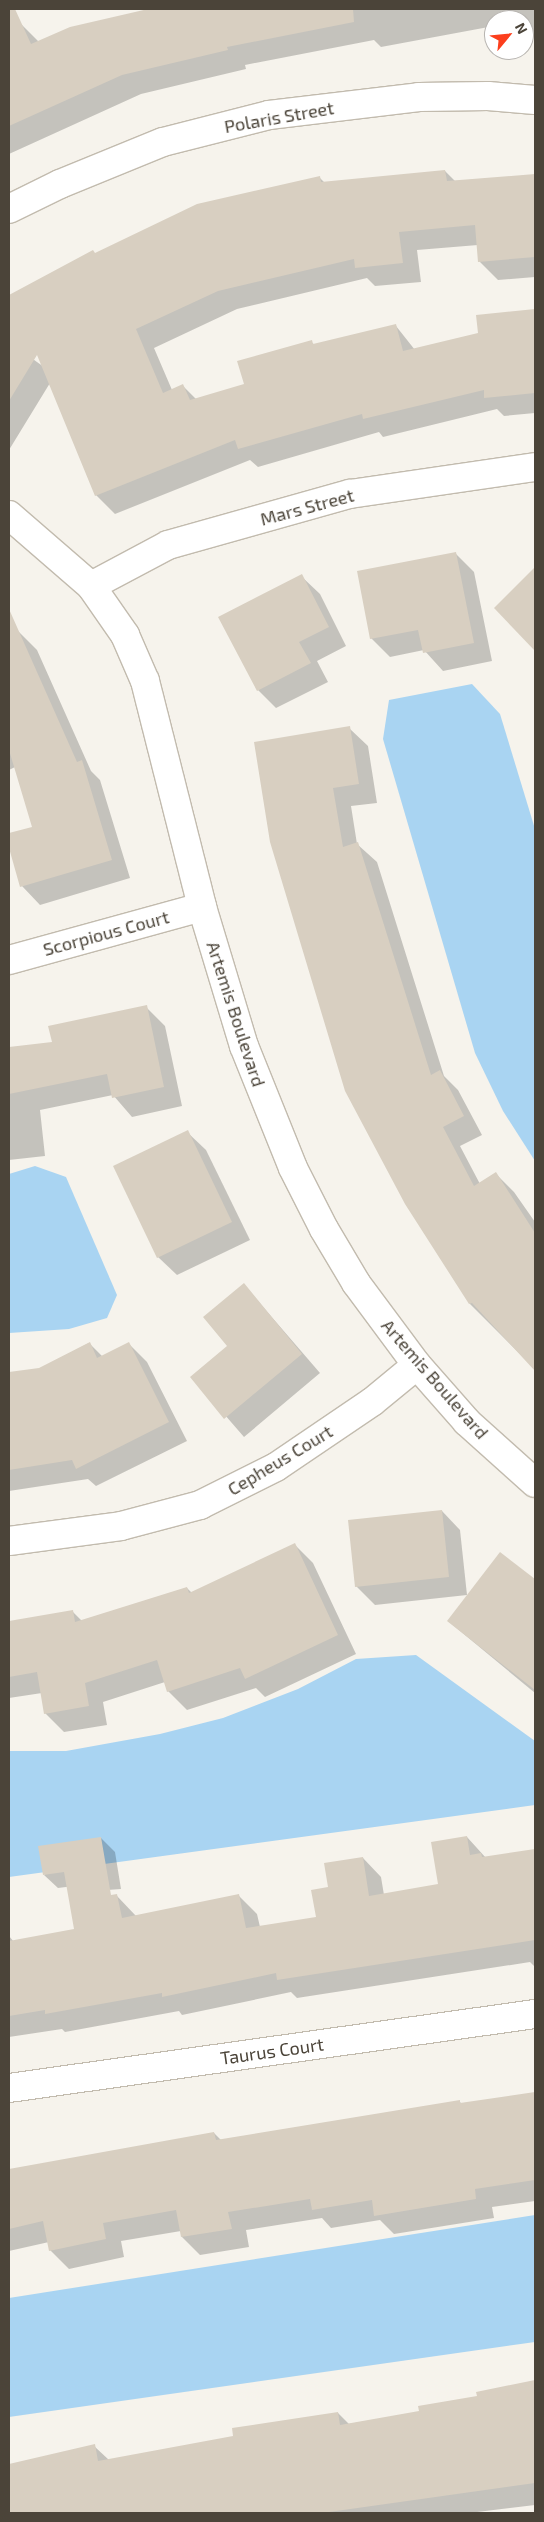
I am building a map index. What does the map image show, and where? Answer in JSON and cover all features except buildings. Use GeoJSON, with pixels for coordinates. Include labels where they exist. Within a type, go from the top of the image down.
{"type":"FeatureCollection","features":[{"type":"Feature","properties":{"kind":"street","name":"Polaris Street"},"geometry":{"type":"LineString","coordinates":[[9,209],[60,184],[163,142],[269,115],[419,97],[488,96],[535,100]]}},
{"type":"Feature","properties":{"kind":"street","name":"Mars Street"},"geometry":{"type":"LineString","coordinates":[[91,586],[168,545],[350,494],[535,467]]}},
{"type":"Feature","properties":{"kind":"street","name":"Artemis Boulevard"},"geometry":{"type":"LineString","coordinates":[[9,515],[91,586],[125,635],[145,681],[202,907],[244,1046],[293,1168],[356,1283],[417,1365],[467,1422],[535,1483]]}},
{"type":"Feature","properties":{"kind":"street","name":"Scorpious Court"},"geometry":{"type":"LineString","coordinates":[[9,960],[202,907]]}},
{"type":"Feature","properties":{"kind":"street","name":"Cepheus Court"},"geometry":{"type":"LineString","coordinates":[[9,1541],[122,1526],[200,1505],[276,1467],[372,1402],[417,1365]]}},
{"type":"Feature","properties":{"kind":"street","name":"Taurus Court"},"geometry":{"type":"LineString","coordinates":[[9,2088],[535,2014]]}},
{"type":"Feature","properties":{"kind":"water"},"geometry":{"type":"Polygon","coordinates":[[[472,684],[500,714],[535,829],[535,1161],[503,1111],[475,1053],[383,739],[389,700],[472,684]]]}},
{"type":"Feature","properties":{"kind":"water"},"geometry":{"type":"Polygon","coordinates":[[[35,1166],[66,1177],[117,1295],[107,1318],[69,1329],[9,1333],[9,1174],[35,1166]]]}},
{"type":"Feature","properties":{"kind":"water"},"geometry":{"type":"Polygon","coordinates":[[[416,1655],[535,1741],[535,1805],[9,1877],[9,1751],[66,1751],[160,1734],[223,1718],[298,1689],[356,1659],[416,1655]]]}},
{"type":"Feature","properties":{"kind":"water"},"geometry":{"type":"Polygon","coordinates":[[[535,2215],[535,2342],[9,2417],[9,2298],[535,2215]]]}}]}
